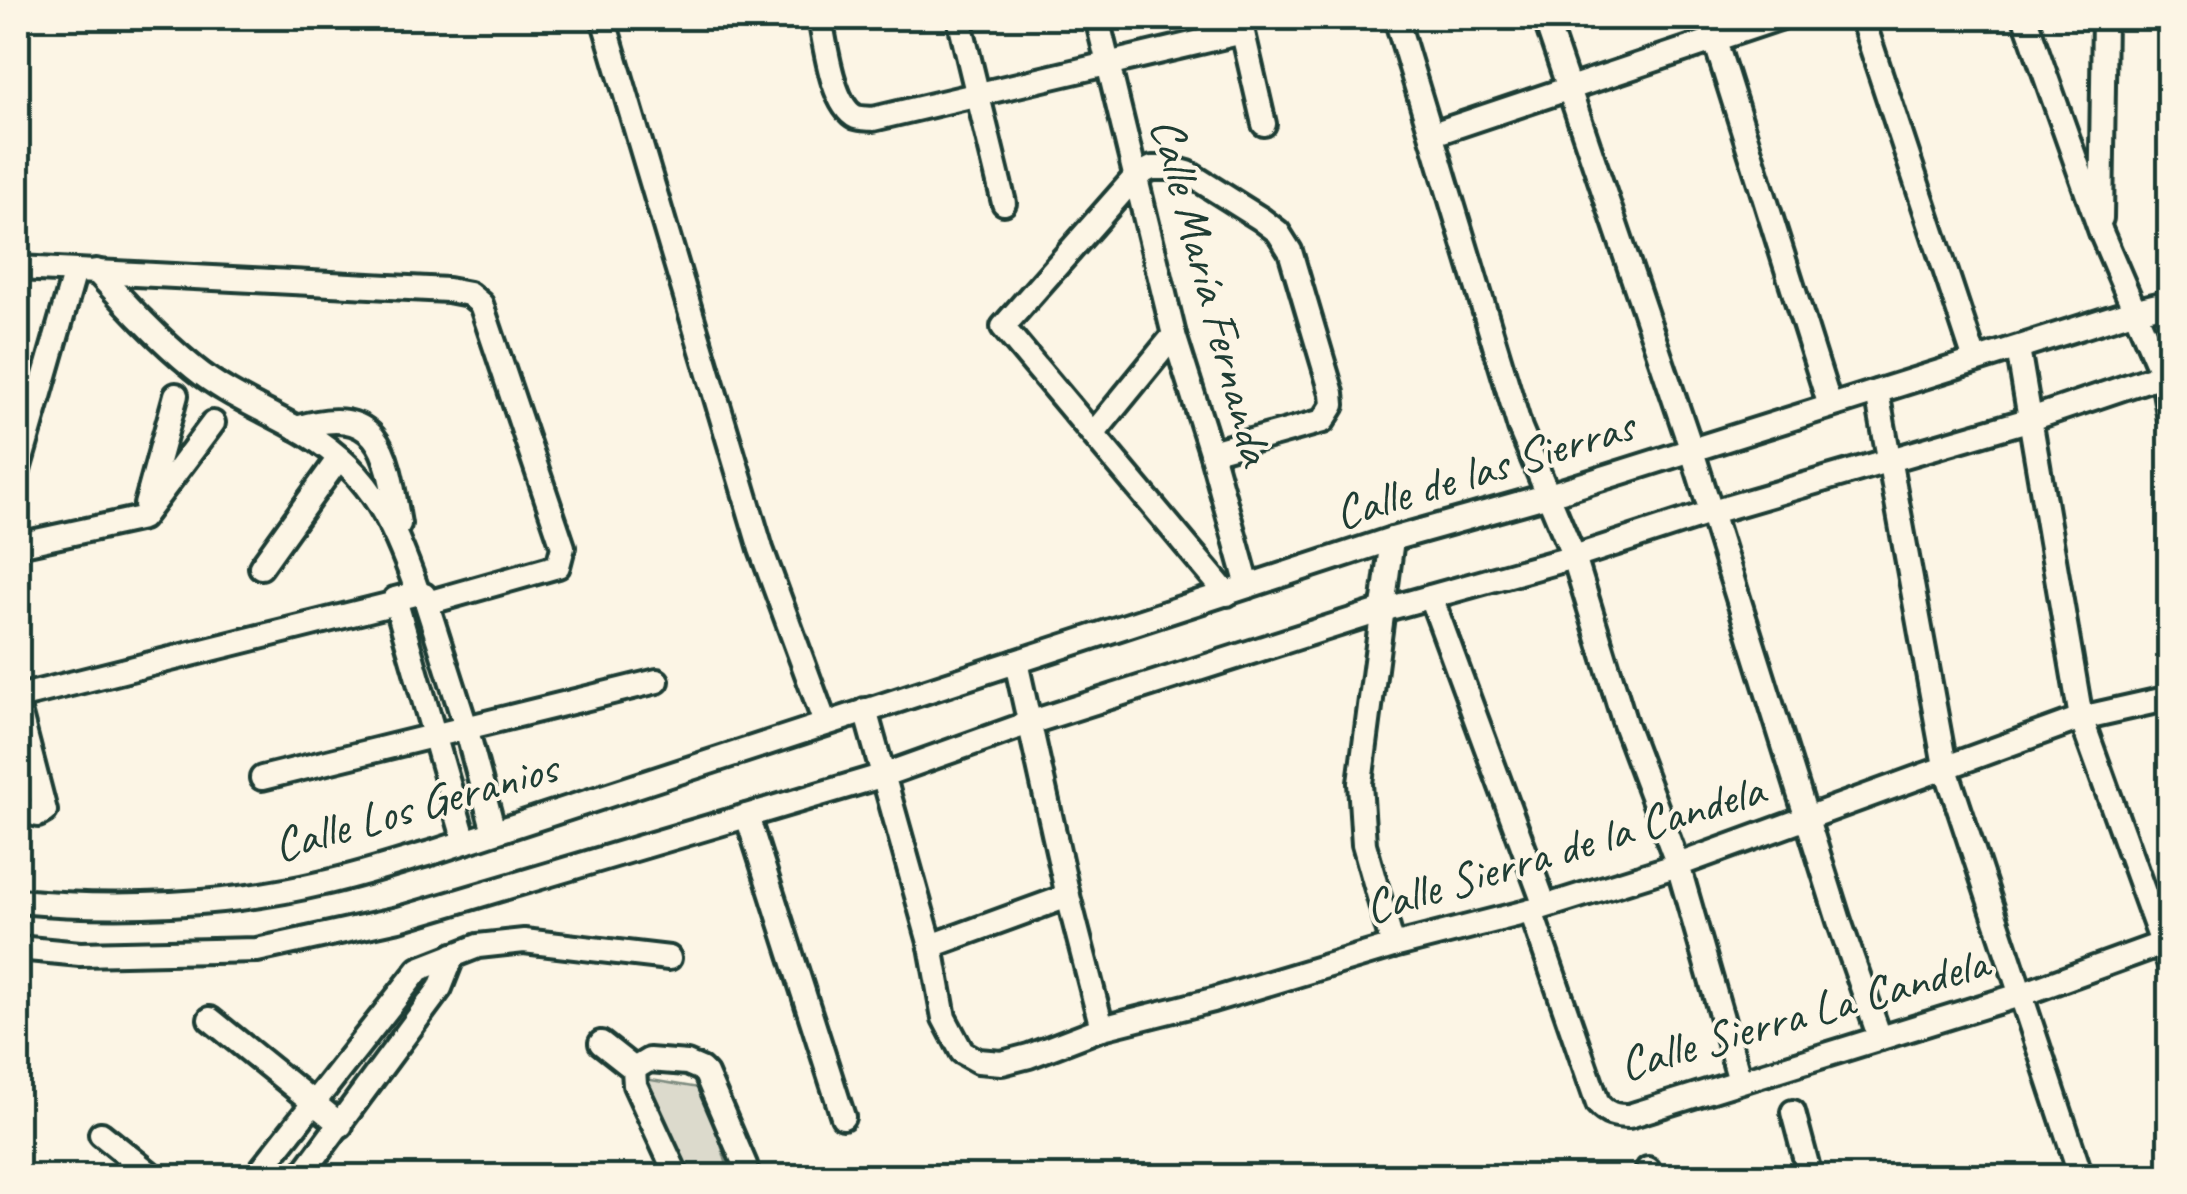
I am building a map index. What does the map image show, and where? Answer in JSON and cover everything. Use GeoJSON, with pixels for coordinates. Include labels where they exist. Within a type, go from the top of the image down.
{"type":"FeatureCollection","features":[{"type":"Feature","properties":{"kind":"street"},"geometry":{"type":"LineString","coordinates":[[602,18],[762,550],[825,724]]}},
{"type":"Feature","properties":{"kind":"street"},"geometry":{"type":"LineString","coordinates":[[820,18],[837,93],[845,108],[856,116],[873,119],[977,96],[1241,25],[1264,124]]}},
{"type":"Feature","properties":{"kind":"street"},"geometry":{"type":"LineString","coordinates":[[959,18],[1004,203]]}},
{"type":"Feature","properties":{"kind":"street","name":"Calle María Fernanda"},"geometry":{"type":"LineString","coordinates":[[1096,18],[1174,334],[1211,452],[1237,590]]}},
{"type":"Feature","properties":{"kind":"street"},"geometry":{"type":"LineString","coordinates":[[1396,18],[1520,428],[1574,557],[1625,724],[1678,864],[1740,1080]]}},
{"type":"Feature","properties":{"kind":"street"},"geometry":{"type":"LineString","coordinates":[[1544,18],[1692,451],[1806,817],[1880,1038]]}},
{"type":"Feature","properties":{"kind":"street"},"geometry":{"type":"LineString","coordinates":[[1433,134],[1566,88],[1711,28],[1778,18]]}},
{"type":"Feature","properties":{"kind":"street"},"geometry":{"type":"LineString","coordinates":[[1862,18],[1975,360]]}},
{"type":"Feature","properties":{"kind":"street"},"geometry":{"type":"LineString","coordinates":[[2025,18],[2101,232],[2166,373],[2170,420]]}},
{"type":"Feature","properties":{"kind":"street"},"geometry":{"type":"LineString","coordinates":[[2101,232],[2104,18]]}},
{"type":"Feature","properties":{"kind":"street"},"geometry":{"type":"LineString","coordinates":[[1711,28],[1830,406]]}},
{"type":"Feature","properties":{"kind":"street"},"geometry":{"type":"LineString","coordinates":[[1211,452],[1341,416],[1290,251],[1278,232],[1188,173],[1152,168],[1136,176],[996,334],[1094,433],[1237,590]]}},
{"type":"Feature","properties":{"kind":"street"},"geometry":{"type":"LineString","coordinates":[[18,268],[448,290],[469,294],[481,304],[564,547],[558,566],[422,598],[395,599],[465,842]]}},
{"type":"Feature","properties":{"kind":"street"},"geometry":{"type":"LineString","coordinates":[[85,271],[196,370],[296,428],[339,458],[376,496],[422,598],[466,728],[494,832]]}},
{"type":"Feature","properties":{"kind":"street"},"geometry":{"type":"LineString","coordinates":[[18,470],[85,271]]}},
{"type":"Feature","properties":{"kind":"street","name":"Calle de las Sierras"},"geometry":{"type":"LineString","coordinates":[[825,724],[1392,539],[1549,495],[2134,310],[2170,302]]}},
{"type":"Feature","properties":{"kind":"street"},"geometry":{"type":"LineString","coordinates":[[1094,433],[1174,334]]}},
{"type":"Feature","properties":{"kind":"street"},"geometry":{"type":"LineString","coordinates":[[2018,348],[2081,718],[2165,954]]}},
{"type":"Feature","properties":{"kind":"street"},"geometry":{"type":"LineString","coordinates":[[18,948],[80,954],[257,950],[399,919],[881,776],[1029,723],[1382,610],[1574,557],[1712,512],[2028,420],[2166,373]]}},
{"type":"Feature","properties":{"kind":"street"},"geometry":{"type":"LineString","coordinates":[[1877,392],[1945,766],[2082,1176]]}},
{"type":"Feature","properties":{"kind":"street"},"geometry":{"type":"LineString","coordinates":[[142,518],[176,395]]}},
{"type":"Feature","properties":{"kind":"street"},"geometry":{"type":"LineString","coordinates":[[296,428],[318,421],[340,421],[360,424],[374,434],[384,457],[403,550]]}},
{"type":"Feature","properties":{"kind":"street"},"geometry":{"type":"LineString","coordinates":[[18,545],[142,518],[213,424]]}},
{"type":"Feature","properties":{"kind":"street"},"geometry":{"type":"LineString","coordinates":[[261,567],[339,458]]}},
{"type":"Feature","properties":{"kind":"street"},"geometry":{"type":"LineString","coordinates":[[1392,539],[1360,784],[1360,817],[1393,946]]}},
{"type":"Feature","properties":{"kind":"street"},"geometry":{"type":"LineString","coordinates":[[1431,597],[1538,908]]}},
{"type":"Feature","properties":{"kind":"street"},"geometry":{"type":"LineString","coordinates":[[18,696],[396,604]]}},
{"type":"Feature","properties":{"kind":"street"},"geometry":{"type":"LineString","coordinates":[[1016,662],[1102,1028]]}},
{"type":"Feature","properties":{"kind":"street"},"geometry":{"type":"LineString","coordinates":[[262,778],[657,681]]}},
{"type":"Feature","properties":{"kind":"street","name":"Calle Sierra de la Candela"},"geometry":{"type":"LineString","coordinates":[[931,946],[944,1018],[952,1038],[962,1052],[978,1061],[1002,1063],[1102,1028],[1538,908],[1678,864],[2081,718],[2170,698]]}},
{"type":"Feature","properties":{"kind":"street"},"geometry":{"type":"LineString","coordinates":[[18,707],[45,812],[38,816],[18,809]]}},
{"type":"Feature","properties":{"kind":"street"},"geometry":{"type":"LineString","coordinates":[[865,710],[931,946],[1068,896]]}},
{"type":"Feature","properties":{"kind":"street","name":"Calle Los Geranios"},"geometry":{"type":"LineString","coordinates":[[18,902],[82,907],[209,900],[321,884],[465,842],[825,724]]}},
{"type":"Feature","properties":{"kind":"street"},"geometry":{"type":"LineString","coordinates":[[747,816],[843,1117]]}},
{"type":"Feature","properties":{"kind":"street","name":"Calle Sierra La Candela"},"geometry":{"type":"LineString","coordinates":[[1538,908],[1598,1104],[1606,1112],[1629,1116],[2165,954]]}},
{"type":"Feature","properties":{"kind":"street"},"geometry":{"type":"LineString","coordinates":[[256,1176],[419,968],[478,946],[524,942],[669,958]]}},
{"type":"Feature","properties":{"kind":"street"},"geometry":{"type":"LineString","coordinates":[[301,1176],[440,988],[454,955]]}},
{"type":"Feature","properties":{"kind":"street"},"geometry":{"type":"LineString","coordinates":[[210,1019],[341,1125]]}},
{"type":"Feature","properties":{"kind":"street"},"geometry":{"type":"LineString","coordinates":[[601,1044],[634,1069],[635,1085],[677,1176]]}},
{"type":"Feature","properties":{"kind":"street"},"geometry":{"type":"LineString","coordinates":[[634,1069],[649,1060],[687,1062],[706,1074],[747,1176]]}},
{"type":"Feature","properties":{"kind":"street"},"geometry":{"type":"LineString","coordinates":[[1794,1112],[1810,1176]]}},
{"type":"Feature","properties":{"kind":"street"},"geometry":{"type":"LineString","coordinates":[[101,1134],[153,1176]]}},
{"type":"Feature","properties":{"kind":"shaded area"},"geometry":{"type":"Polygon","coordinates":[[[645,1079],[705,1089],[730,1176],[688,1176],[645,1079]]]}}]}
